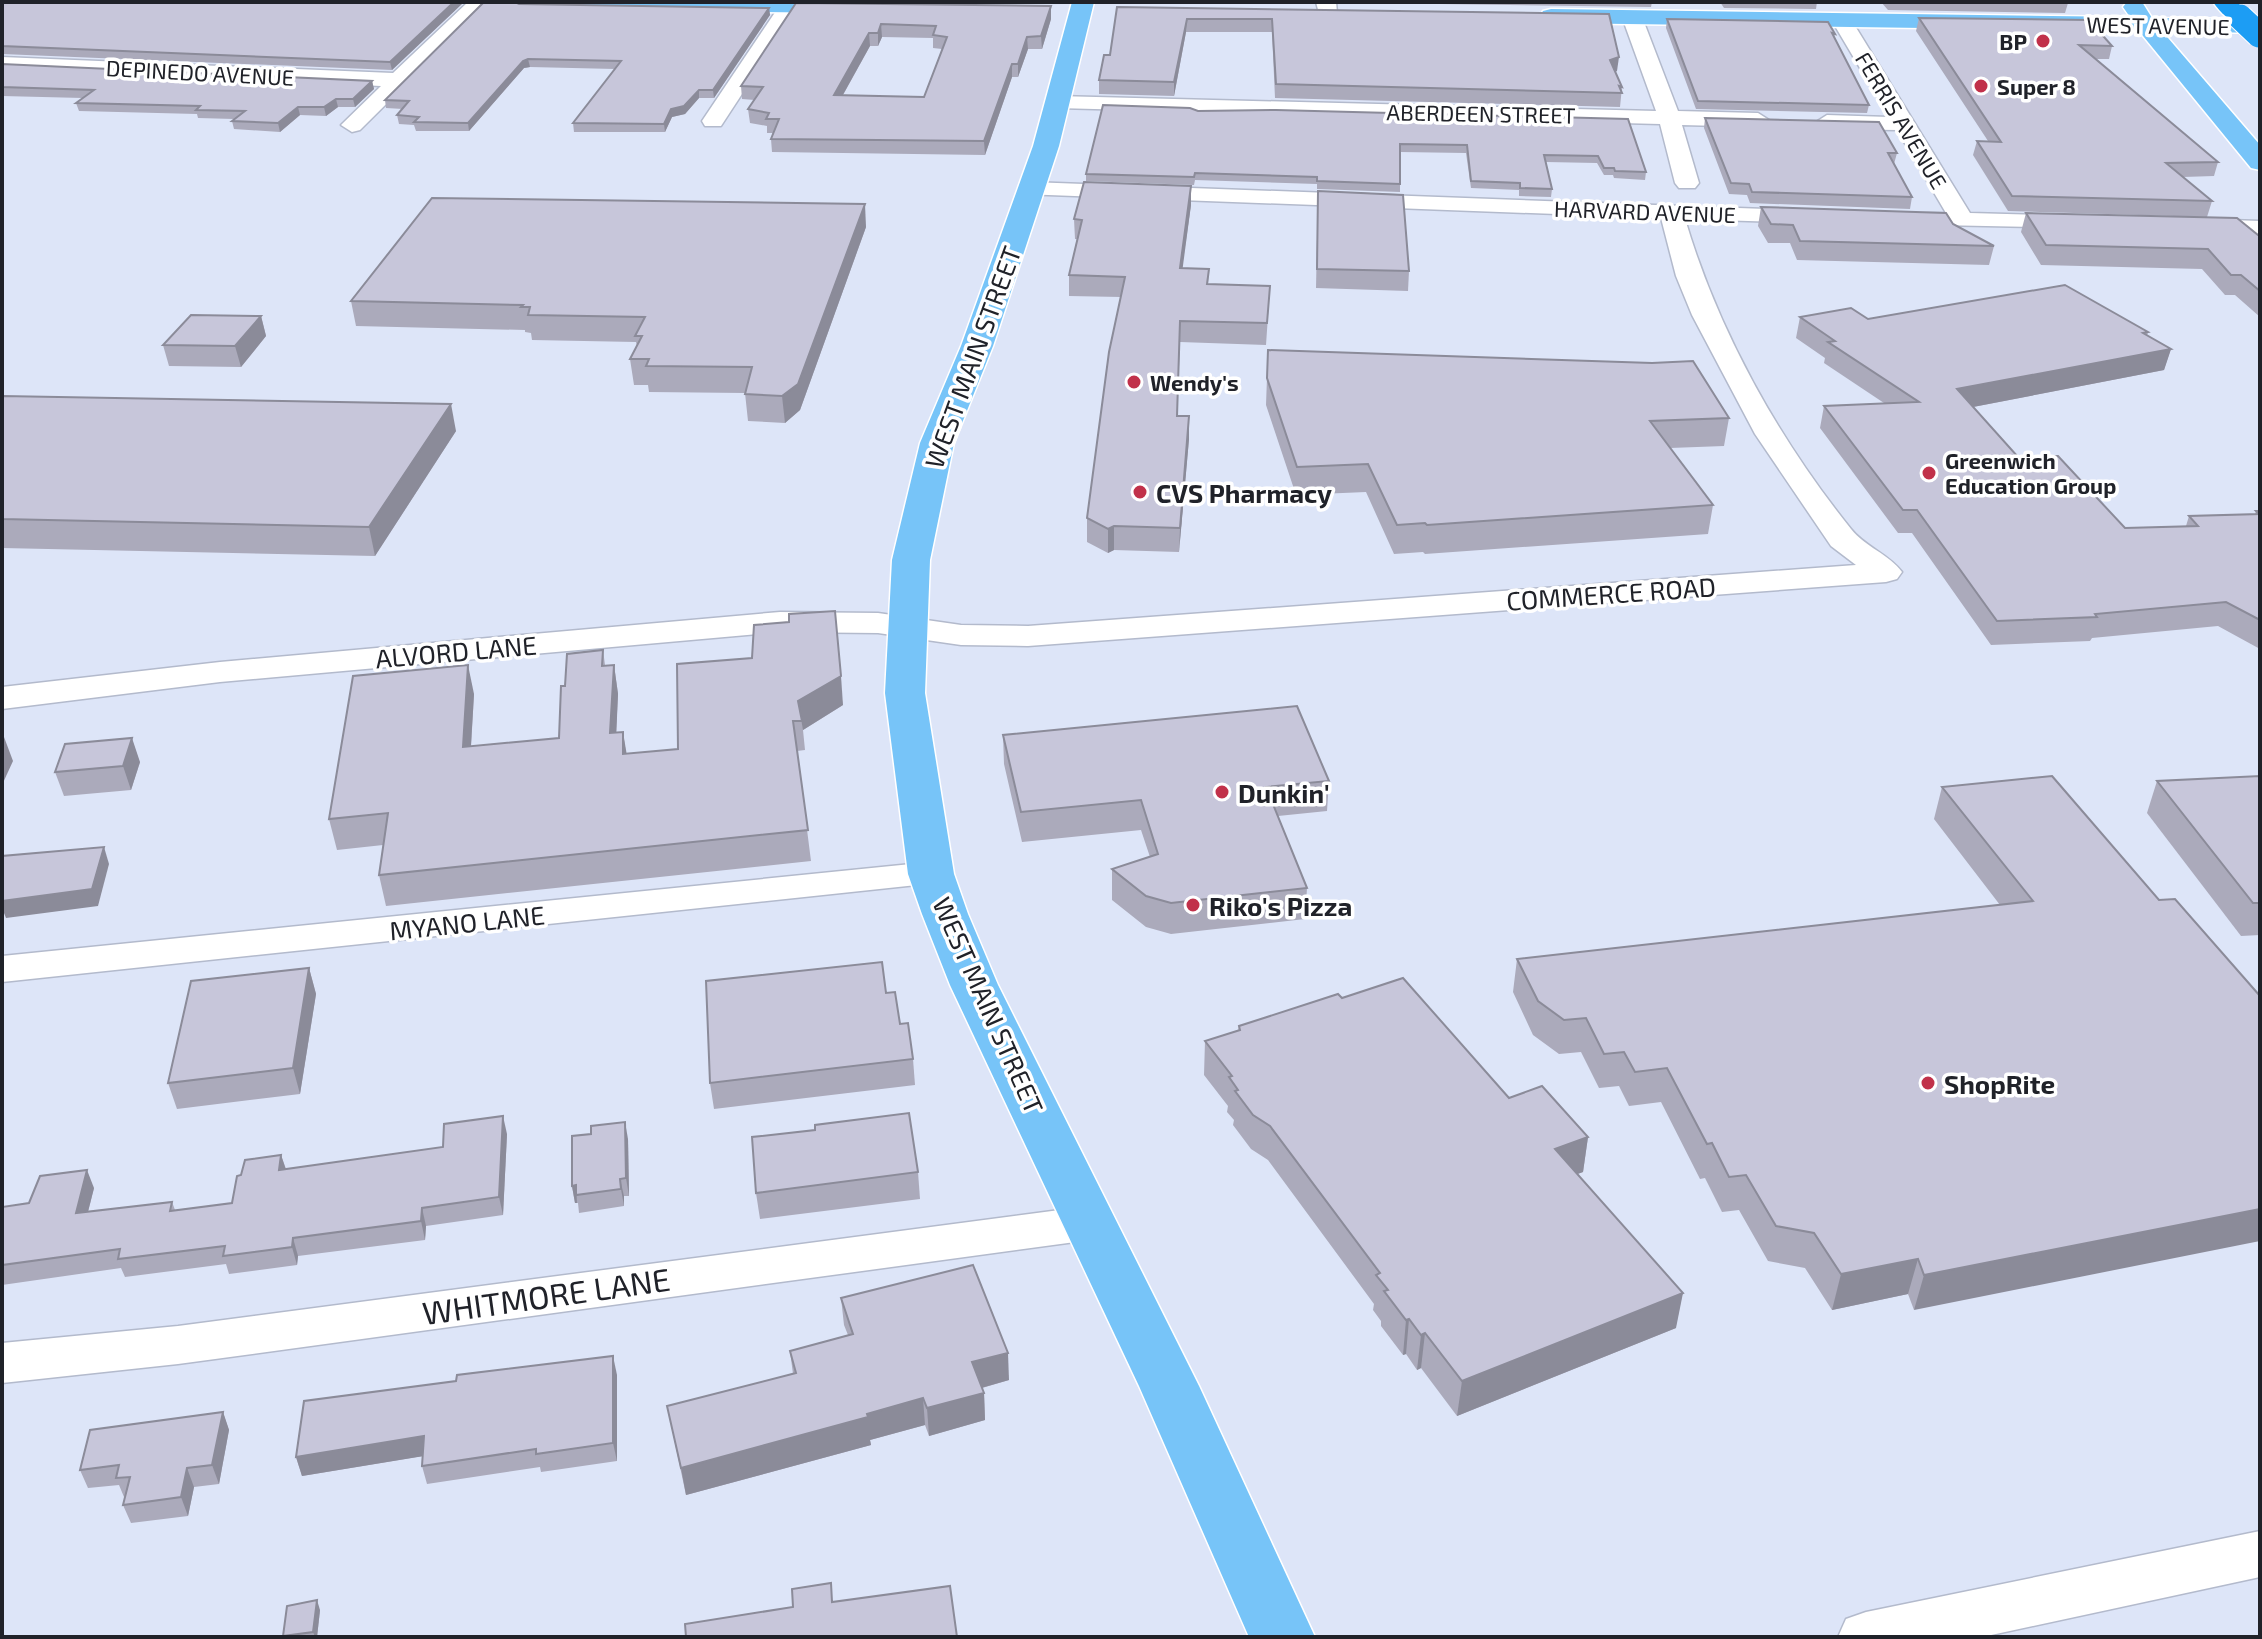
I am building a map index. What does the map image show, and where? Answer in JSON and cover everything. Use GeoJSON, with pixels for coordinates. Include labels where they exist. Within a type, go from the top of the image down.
{"type":"FeatureCollection","features":[{"type":"Feature","properties":{"kind":"highway"},"geometry":{"type":"LineString","coordinates":[[2242,15],[2260,36]]}},
{"type":"Feature","properties":{"kind":"main road"},"geometry":{"type":"LineString","coordinates":[[520,2],[878,6]]}},
{"type":"Feature","properties":{"kind":"main road"},"geometry":{"type":"LineString","coordinates":[[2130,2],[2260,162]]}},
{"type":"Feature","properties":{"kind":"main road"},"geometry":{"type":"LineString","coordinates":[[1055,8],[1089,7]]}},
{"type":"Feature","properties":{"kind":"main road","name":"WEST MAIN STREET"},"geometry":{"type":"LineString","coordinates":[[1089,7],[1057,102],[1046,146],[977,346],[937,443],[911,560],[905,693],[931,874],[974,985],[1169,1386],[1282,1637]]}},
{"type":"Feature","properties":{"kind":"main road"},"geometry":{"type":"LineString","coordinates":[[1297,12],[1334,9]]}},
{"type":"Feature","properties":{"kind":"main road","name":"WEST AVENUE"},"geometry":{"type":"LineString","coordinates":[[1524,16],[1601,10],[1632,17],[1852,15],[2147,25],[2242,15]]}},
{"type":"Feature","properties":{"kind":"street"},"geometry":{"type":"LineString","coordinates":[[352,125],[479,2]]}},
{"type":"Feature","properties":{"kind":"street"},"geometry":{"type":"LineString","coordinates":[[713,121],[790,5]]}},
{"type":"Feature","properties":{"kind":"street","name":"FERRIS AVENUE"},"geometry":{"type":"LineString","coordinates":[[1852,15],[1905,124],[1962,220]]}},
{"type":"Feature","properties":{"kind":"street"},"geometry":{"type":"LineString","coordinates":[[1632,17],[1669,117],[1687,183]]}},
{"type":"Feature","properties":{"kind":"street","name":"DEPINEDO AVENUE"},"geometry":{"type":"LineString","coordinates":[[2,63],[398,80]]}},
{"type":"Feature","properties":{"kind":"street","name":"ABERDEEN STREET"},"geometry":{"type":"LineString","coordinates":[[1057,102],[1779,120]]}},
{"type":"Feature","properties":{"kind":"street"},"geometry":{"type":"LineString","coordinates":[[1811,121],[1905,124]]}},
{"type":"Feature","properties":{"kind":"street","name":"HARVARD AVENUE"},"geometry":{"type":"LineString","coordinates":[[1030,189],[1825,217]]}},
{"type":"Feature","properties":{"kind":"street","name":"COMMERCE ROAD"},"geometry":{"type":"LineString","coordinates":[[910,628],[961,635],[1028,636],[1886,572],[1842,539],[1770,434],[1705,315],[1689,276],[1671,212]]}},
{"type":"Feature","properties":{"kind":"street"},"geometry":{"type":"LineString","coordinates":[[1870,218],[2100,223]]}},
{"type":"Feature","properties":{"kind":"street"},"geometry":{"type":"LineString","coordinates":[[2176,225],[2260,228]]}},
{"type":"Feature","properties":{"kind":"street","name":"ALVORD LANE"},"geometry":{"type":"LineString","coordinates":[[2,698],[220,672],[780,622],[878,623],[910,628]]}},
{"type":"Feature","properties":{"kind":"street","name":"MYANO LANE"},"geometry":{"type":"LineString","coordinates":[[2,969],[931,874]]}},
{"type":"Feature","properties":{"kind":"street","name":"WHITMORE LANE"},"geometry":{"type":"LineString","coordinates":[[2,1363],[178,1345],[1090,1223]]}},
{"type":"Feature","properties":{"kind":"street"},"geometry":{"type":"LineString","coordinates":[[1866,1637],[2260,1554]]}},
{"type":"Feature","properties":{"kind":"building"},"geometry":{"type":"Polygon","coordinates":[[[2,2],[454,2],[390,62],[2,46],[2,2]]]}},
{"type":"Feature","properties":{"kind":"building"},"geometry":{"type":"Polygon","coordinates":[[[484,2],[769,8],[713,90],[699,90],[684,106],[671,109],[664,124],[573,123],[621,61],[523,61],[468,123],[414,122],[419,117],[397,115],[409,101],[385,100],[484,2]]]}},
{"type":"Feature","properties":{"kind":"building"},"geometry":{"type":"Polygon","coordinates":[[[796,3],[1051,6],[1041,36],[1027,37],[1018,64],[1012,64],[984,141],[771,139],[779,119],[766,119],[769,113],[748,109],[763,87],[741,86],[796,3]],[[881,24],[878,33],[869,33],[834,95],[924,97],[947,37],[933,35],[936,26],[881,24]]]}},
{"type":"Feature","properties":{"kind":"building"},"geometry":{"type":"Polygon","coordinates":[[[1117,7],[1609,14],[1619,57],[1610,60],[1622,93],[1276,84],[1272,19],[1187,19],[1174,82],[1099,80],[1104,55],[1110,55],[1117,7]]]}},
{"type":"Feature","properties":{"kind":"building"},"geometry":{"type":"Polygon","coordinates":[[[1919,18],[2089,20],[2112,46],[2079,45],[2218,162],[2166,163],[2212,201],[2012,196],[1977,141],[2001,142],[1919,18]]]}},
{"type":"Feature","properties":{"kind":"building"},"geometry":{"type":"Polygon","coordinates":[[[1667,19],[1828,22],[1869,105],[1698,101],[1667,19]]]}},
{"type":"Feature","properties":{"kind":"building"},"geometry":{"type":"Polygon","coordinates":[[[2,64],[372,81],[353,99],[336,99],[324,107],[298,107],[278,123],[232,121],[245,111],[196,110],[200,106],[76,103],[94,90],[2,87],[2,64]]]}},
{"type":"Feature","properties":{"kind":"building"},"geometry":{"type":"Polygon","coordinates":[[[1103,105],[1190,108],[1198,111],[1276,110],[1628,119],[1646,172],[1604,168],[1598,156],[1544,155],[1552,189],[1520,188],[1520,183],[1471,181],[1467,145],[1400,144],[1400,184],[1317,181],[1317,177],[1195,173],[1194,177],[1086,174],[1103,105]]]}},
{"type":"Feature","properties":{"kind":"building"},"geometry":{"type":"Polygon","coordinates":[[[1705,118],[1879,122],[1897,153],[1888,153],[1912,197],[1752,192],[1749,184],[1731,183],[1705,118]]]}},
{"type":"Feature","properties":{"kind":"building"},"geometry":{"type":"Polygon","coordinates":[[[1084,182],[1191,186],[1180,268],[1209,269],[1207,284],[1270,286],[1267,323],[1180,321],[1177,416],[1189,416],[1180,528],[1114,526],[1108,529],[1087,518],[1109,352],[1125,277],[1069,275],[1082,220],[1074,219],[1084,182]]]}},
{"type":"Feature","properties":{"kind":"building"},"geometry":{"type":"Polygon","coordinates":[[[1318,191],[1403,195],[1409,271],[1317,269],[1318,191]]]}},
{"type":"Feature","properties":{"kind":"building"},"geometry":{"type":"Polygon","coordinates":[[[432,198],[865,204],[798,384],[782,396],[745,394],[752,367],[646,366],[649,359],[630,359],[642,336],[635,336],[645,317],[528,315],[530,307],[521,307],[523,305],[351,301],[432,198]]]}},
{"type":"Feature","properties":{"kind":"building"},"geometry":{"type":"Polygon","coordinates":[[[1761,207],[1946,213],[1953,224],[1994,246],[1800,241],[1793,225],[1771,224],[1761,207]]]}},
{"type":"Feature","properties":{"kind":"building"},"geometry":{"type":"Polygon","coordinates":[[[2026,213],[2237,218],[2260,235],[2260,291],[2241,275],[2231,275],[2208,249],[2046,245],[2026,213]]]}},
{"type":"Feature","properties":{"kind":"building"},"geometry":{"type":"Polygon","coordinates":[[[2065,285],[2148,332],[2143,333],[2171,349],[1957,389],[2018,457],[2058,456],[2125,528],[2198,526],[2189,516],[2259,514],[2256,511],[2260,511],[2260,620],[2226,602],[2095,614],[2097,617],[1997,621],[1917,510],[1903,510],[1824,406],[1919,402],[1828,342],[1835,341],[1800,317],[1851,308],[1868,319],[2065,285]]]}},
{"type":"Feature","properties":{"kind":"building"},"geometry":{"type":"Polygon","coordinates":[[[191,315],[261,316],[235,346],[163,345],[191,315]]]}},
{"type":"Feature","properties":{"kind":"building"},"geometry":{"type":"Polygon","coordinates":[[[1268,350],[1652,363],[1693,361],[1729,418],[1650,421],[1713,505],[1397,525],[1368,464],[1297,467],[1267,378],[1268,350]]]}},
{"type":"Feature","properties":{"kind":"building"},"geometry":{"type":"Polygon","coordinates":[[[2,396],[451,404],[369,527],[2,519],[2,396]]]}},
{"type":"Feature","properties":{"kind":"building"},"geometry":{"type":"Polygon","coordinates":[[[835,611],[841,676],[798,701],[802,721],[793,721],[808,830],[379,875],[388,813],[329,819],[353,676],[468,665],[463,747],[559,738],[561,686],[565,686],[567,654],[603,650],[602,666],[614,665],[610,733],[623,732],[623,754],[678,749],[677,664],[752,658],[754,625],[789,622],[789,614],[835,611]]]}},
{"type":"Feature","properties":{"kind":"building"},"geometry":{"type":"Polygon","coordinates":[[[1297,706],[1329,781],[1266,787],[1307,888],[1171,903],[1146,896],[1112,869],[1158,854],[1141,800],[1021,812],[1003,735],[1297,706]]]}},
{"type":"Feature","properties":{"kind":"building"},"geometry":{"type":"Polygon","coordinates":[[[132,738],[123,766],[55,772],[65,744],[132,738]]]}},
{"type":"Feature","properties":{"kind":"building"},"geometry":{"type":"Polygon","coordinates":[[[2052,776],[2159,900],[2175,899],[2260,996],[2260,1209],[1924,1275],[1918,1259],[1841,1274],[1814,1233],[1776,1226],[1746,1175],[1729,1177],[1712,1143],[1707,1144],[1667,1068],[1635,1072],[1624,1052],[1604,1054],[1586,1018],[1564,1020],[1538,1001],[1517,959],[2033,901],[1942,787],[2052,776]]]}},
{"type":"Feature","properties":{"kind":"building"},"geometry":{"type":"Polygon","coordinates":[[[2260,776],[2260,903],[2253,903],[2157,781],[2260,776]]]}},
{"type":"Feature","properties":{"kind":"building"},"geometry":{"type":"Polygon","coordinates":[[[104,847],[92,889],[2,901],[2,856],[104,847]]]}},
{"type":"Feature","properties":{"kind":"building"},"geometry":{"type":"Polygon","coordinates":[[[882,962],[886,993],[895,992],[900,1024],[908,1023],[913,1059],[710,1083],[706,981],[882,962]]]}},
{"type":"Feature","properties":{"kind":"building"},"geometry":{"type":"Polygon","coordinates":[[[309,968],[293,1068],[168,1083],[191,981],[309,968]]]}},
{"type":"Feature","properties":{"kind":"building"},"geometry":{"type":"Polygon","coordinates":[[[1403,978],[1509,1098],[1542,1086],[1588,1137],[1555,1149],[1683,1293],[1462,1381],[1425,1333],[1421,1335],[1409,1319],[1406,1320],[1384,1291],[1388,1290],[1376,1275],[1380,1273],[1270,1126],[1253,1115],[1235,1091],[1238,1090],[1229,1077],[1232,1076],[1205,1041],[1240,1030],[1239,1026],[1338,994],[1342,998],[1403,978]]]}},
{"type":"Feature","properties":{"kind":"building"},"geometry":{"type":"Polygon","coordinates":[[[909,1113],[918,1172],[756,1193],[752,1137],[815,1130],[815,1125],[909,1113]]]}},
{"type":"Feature","properties":{"kind":"building"},"geometry":{"type":"Polygon","coordinates":[[[503,1116],[499,1197],[422,1208],[421,1221],[293,1238],[292,1247],[223,1256],[225,1246],[118,1259],[120,1249],[2,1265],[2,1207],[29,1203],[40,1176],[87,1170],[76,1213],[172,1202],[170,1211],[232,1203],[237,1176],[241,1175],[245,1160],[281,1155],[279,1170],[443,1147],[444,1124],[503,1116]]]}},
{"type":"Feature","properties":{"kind":"building"},"geometry":{"type":"Polygon","coordinates":[[[625,1122],[626,1178],[620,1179],[621,1189],[576,1195],[576,1185],[572,1186],[572,1136],[591,1134],[591,1126],[625,1122]]]}},
{"type":"Feature","properties":{"kind":"building"},"geometry":{"type":"Polygon","coordinates":[[[973,1265],[1008,1353],[972,1362],[984,1393],[927,1408],[923,1398],[867,1414],[868,1417],[681,1468],[667,1406],[796,1373],[790,1351],[853,1334],[841,1298],[973,1265]]]}},
{"type":"Feature","properties":{"kind":"building"},"geometry":{"type":"Polygon","coordinates":[[[613,1356],[613,1443],[536,1454],[536,1449],[422,1466],[424,1436],[296,1457],[304,1401],[456,1381],[457,1375],[613,1356]]]}},
{"type":"Feature","properties":{"kind":"building"},"geometry":{"type":"Polygon","coordinates":[[[223,1412],[212,1465],[187,1468],[181,1497],[123,1505],[130,1477],[116,1478],[119,1465],[80,1470],[90,1430],[223,1412]]]}},
{"type":"Feature","properties":{"kind":"building"},"geometry":{"type":"Polygon","coordinates":[[[831,1583],[832,1602],[950,1586],[957,1637],[686,1637],[685,1624],[793,1607],[792,1589],[831,1583]]]}},
{"type":"Feature","properties":{"kind":"building"},"geometry":{"type":"Polygon","coordinates":[[[317,1600],[313,1632],[283,1636],[287,1606],[317,1600]]]}},
{"type":"Feature","properties":{"kind":"place","name":"BP"},"geometry":{"type":"Point","coordinates":[2043,41]}},
{"type":"Feature","properties":{"kind":"place","name":"Super 8"},"geometry":{"type":"Point","coordinates":[1981,86]}},
{"type":"Feature","properties":{"kind":"place","name":"Wendy's"},"geometry":{"type":"Point","coordinates":[1134,382]}},
{"type":"Feature","properties":{"kind":"place","name":"Greenwich Education Group"},"geometry":{"type":"Point","coordinates":[1929,473]}},
{"type":"Feature","properties":{"kind":"place","name":"CVS Pharmacy"},"geometry":{"type":"Point","coordinates":[1140,492]}},
{"type":"Feature","properties":{"kind":"place","name":"Dunkin'"},"geometry":{"type":"Point","coordinates":[1222,792]}},
{"type":"Feature","properties":{"kind":"place","name":"Riko's Pizza"},"geometry":{"type":"Point","coordinates":[1193,905]}},
{"type":"Feature","properties":{"kind":"place","name":"ShopRite"},"geometry":{"type":"Point","coordinates":[1928,1083]}}]}
